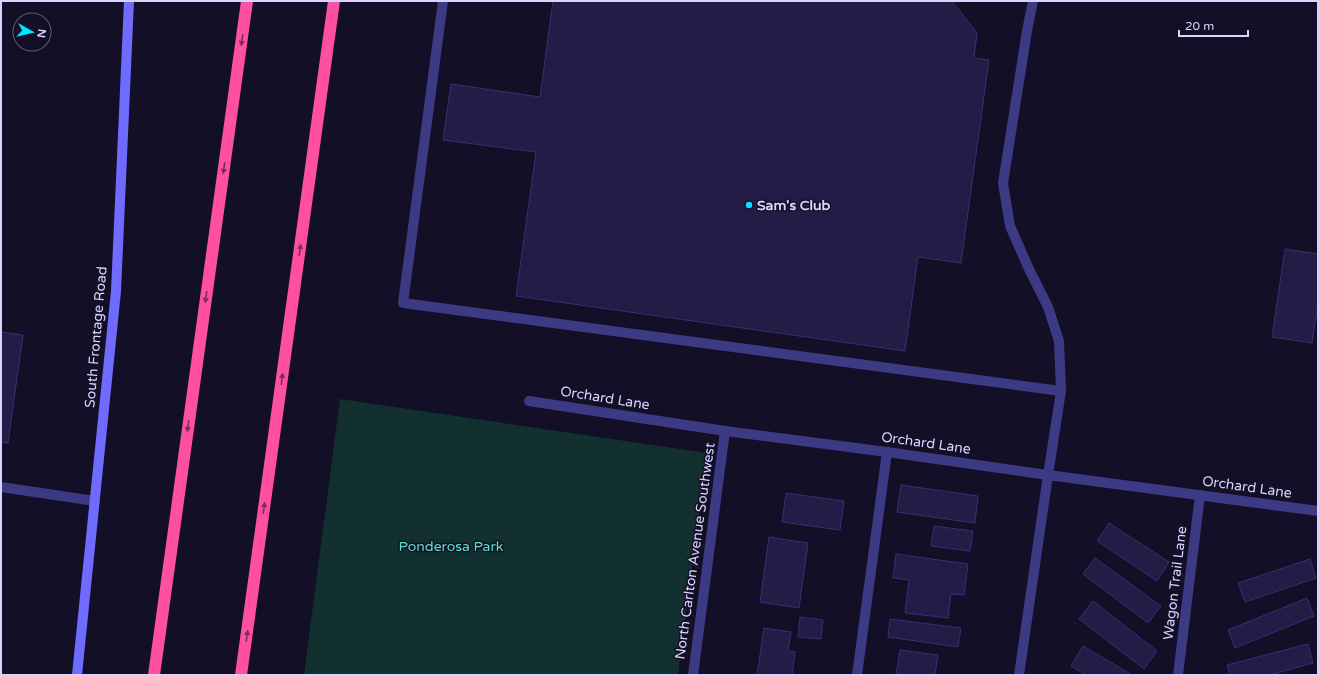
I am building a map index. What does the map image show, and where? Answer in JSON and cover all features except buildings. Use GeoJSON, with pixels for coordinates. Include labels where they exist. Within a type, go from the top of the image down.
{"type":"FeatureCollection","features":[{"type":"Feature","properties":{"kind":"highway"},"geometry":{"type":"LineString","coordinates":[[154,675],[247,1]]}},
{"type":"Feature","properties":{"kind":"highway"},"geometry":{"type":"LineString","coordinates":[[241,675],[334,1]]}},
{"type":"Feature","properties":{"kind":"main road","name":"South Frontage Road"},"geometry":{"type":"LineString","coordinates":[[77,675],[116,291],[129,1]]}},
{"type":"Feature","properties":{"kind":"street"},"geometry":{"type":"LineString","coordinates":[[443,1],[403,303],[1061,391]]}},
{"type":"Feature","properties":{"kind":"street"},"geometry":{"type":"LineString","coordinates":[[1019,675],[1061,391],[1059,341],[1048,307],[1010,226],[1003,183],[1033,1]]}},
{"type":"Feature","properties":{"kind":"street","name":"Orchard Lane"},"geometry":{"type":"LineString","coordinates":[[530,401],[725,431],[1318,512]]}},
{"type":"Feature","properties":{"kind":"street","name":"North Carlton Avenue Southwest"},"geometry":{"type":"LineString","coordinates":[[693,675],[725,431]]}},
{"type":"Feature","properties":{"kind":"street"},"geometry":{"type":"LineString","coordinates":[[857,675],[887,452]]}},
{"type":"Feature","properties":{"kind":"street"},"geometry":{"type":"LineString","coordinates":[[1,487],[95,501]]}},
{"type":"Feature","properties":{"kind":"street","name":"Wagon Trail Lane"},"geometry":{"type":"LineString","coordinates":[[1178,675],[1200,495]]}},
{"type":"Feature","properties":{"kind":"green space","name":"Ponderosa Park"},"geometry":{"type":"Polygon","coordinates":[[[340,399],[707,453],[678,675],[304,675],[340,399]]]}},
{"type":"Feature","properties":{"kind":"place","name":"Sam's Club"},"geometry":{"type":"Point","coordinates":[749,205]}}]}
